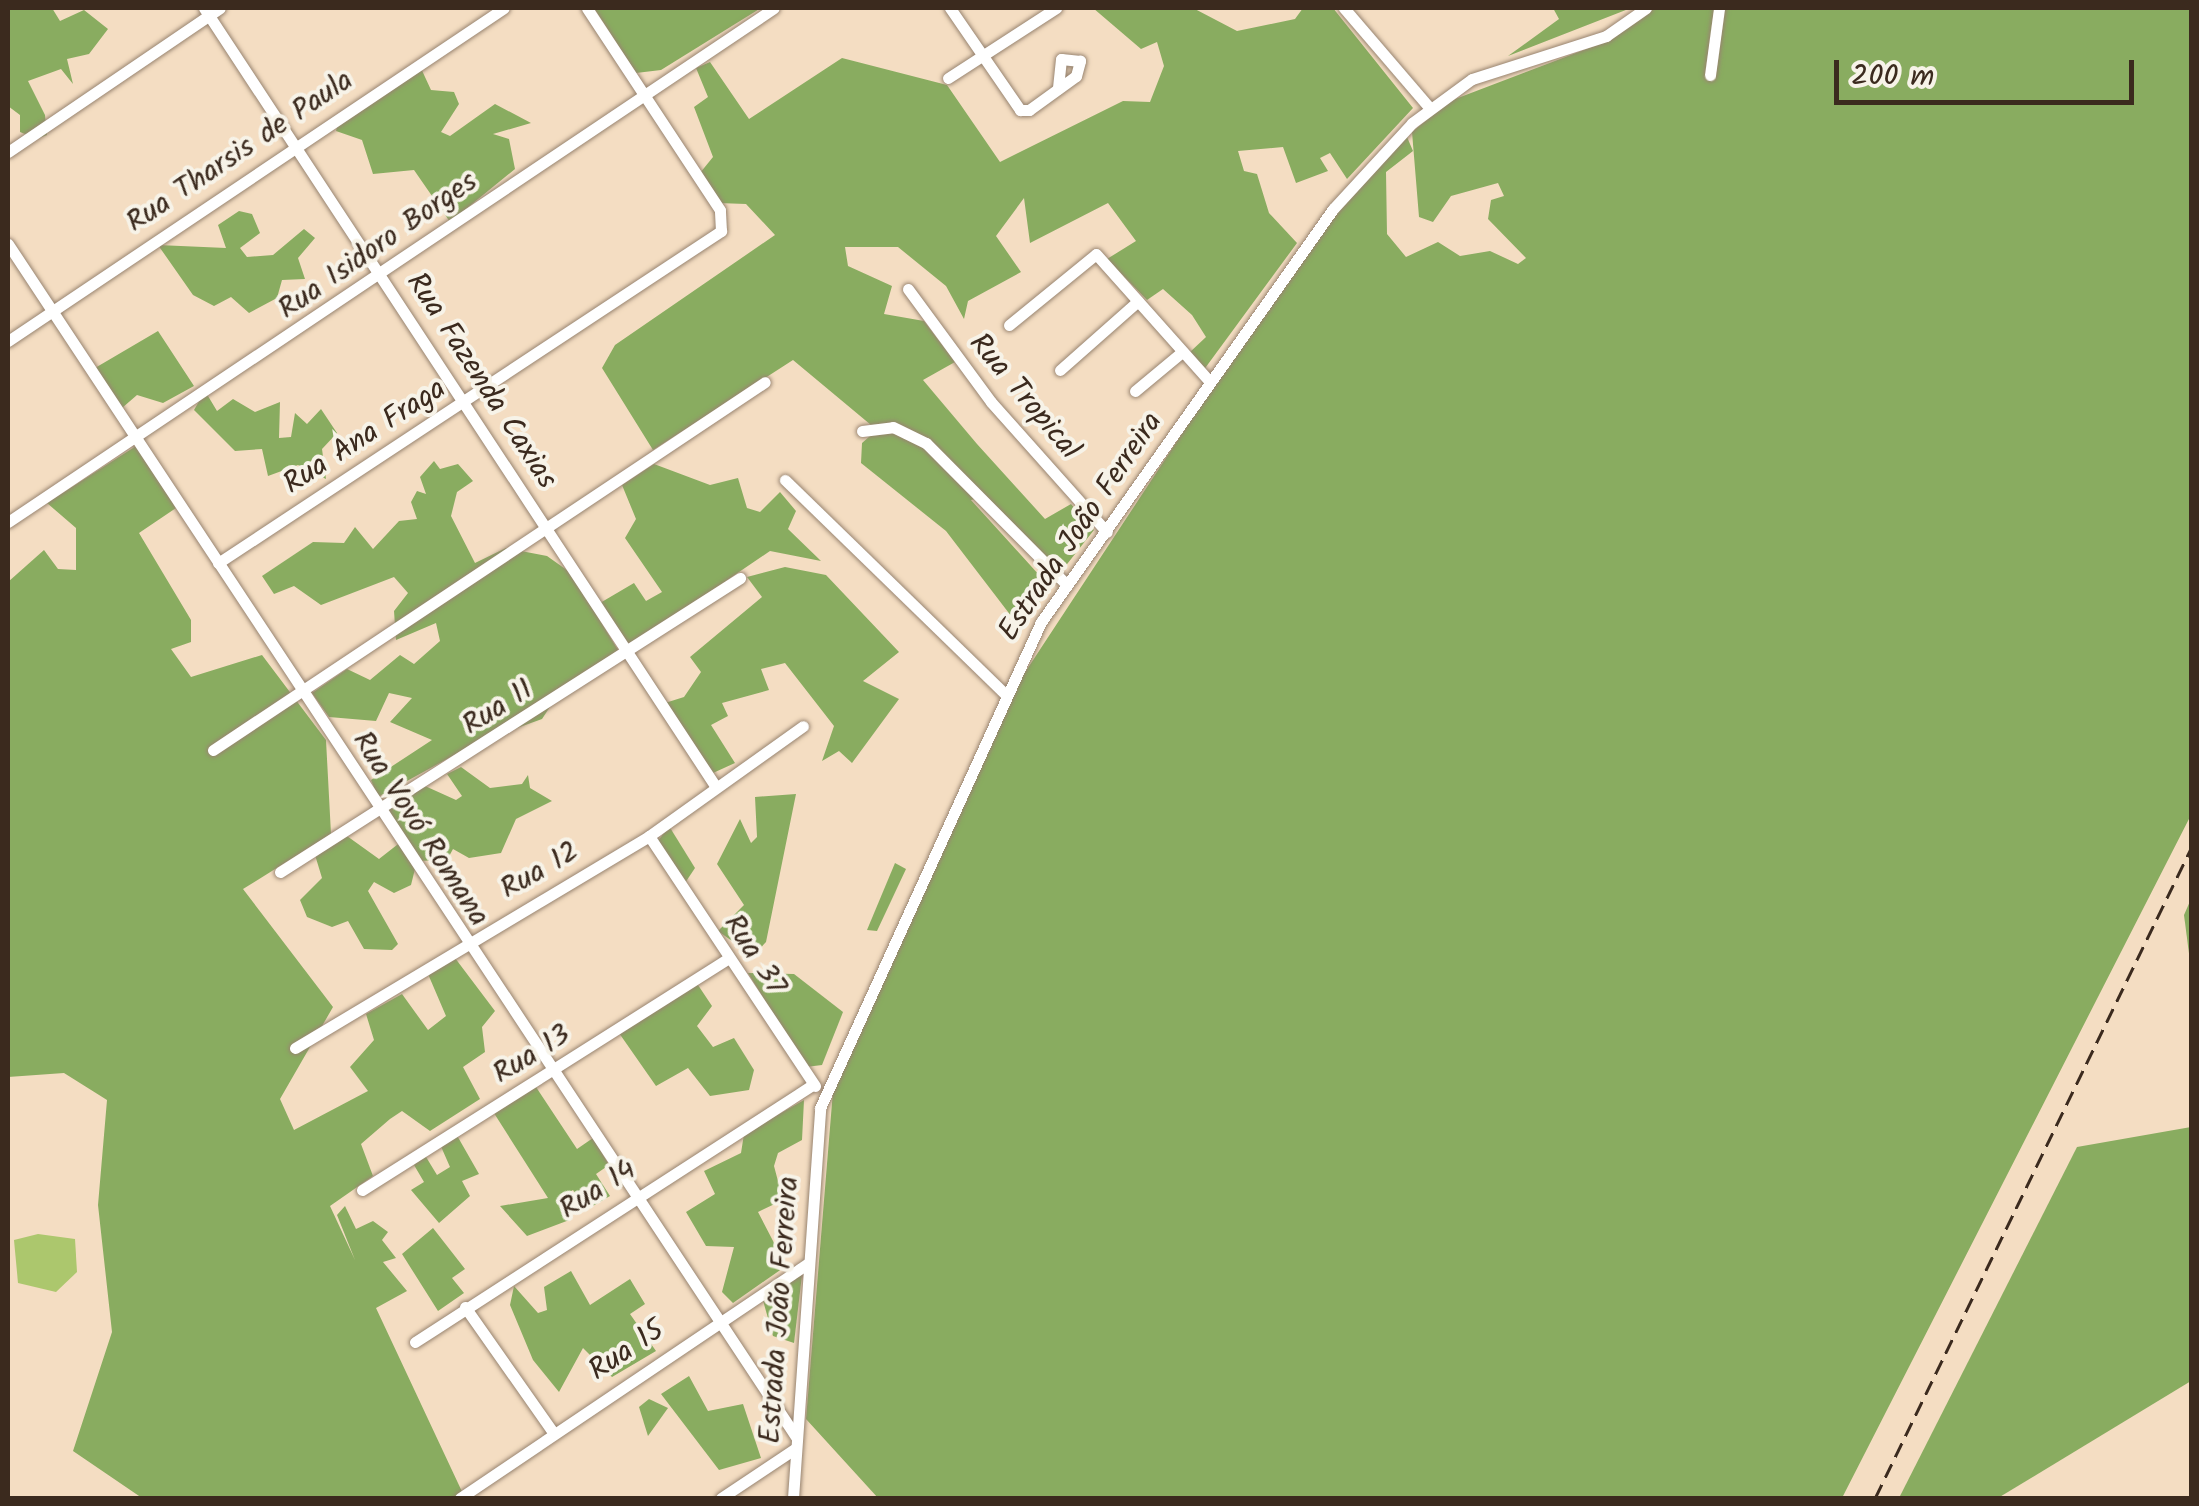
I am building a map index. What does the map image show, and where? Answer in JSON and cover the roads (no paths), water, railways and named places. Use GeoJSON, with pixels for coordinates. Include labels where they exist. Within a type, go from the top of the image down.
{"type":"FeatureCollection","features":[{"type":"Feature","properties":{"kind":"street","name":"Rua Tharsis de Paula"},"geometry":{"type":"LineString","coordinates":[[8,341],[292,142],[504,8]]}},
{"type":"Feature","properties":{"kind":"street"},"geometry":{"type":"LineString","coordinates":[[587,8],[643,93]]}},
{"type":"Feature","properties":{"kind":"street","name":"Rua Isidoro Borges"},"geometry":{"type":"LineString","coordinates":[[8,522],[137,441],[643,93],[774,8]]}},
{"type":"Feature","properties":{"kind":"street"},"geometry":{"type":"LineString","coordinates":[[950,8],[1020,110],[1058,89]]}},
{"type":"Feature","properties":{"kind":"street"},"geometry":{"type":"LineString","coordinates":[[948,78],[1056,8]]}},
{"type":"Feature","properties":{"kind":"street"},"geometry":{"type":"LineString","coordinates":[[1344,8],[1429,107]]}},
{"type":"Feature","properties":{"kind":"street","name":"Estrada João Ferreira"},"geometry":{"type":"LineString","coordinates":[[793,1498],[809,1263],[828,1089],[1005,694],[1067,585],[1333,209],[1429,107],[1486,74],[1614,32],[1646,8]]}},
{"type":"Feature","properties":{"kind":"street"},"geometry":{"type":"LineString","coordinates":[[1710,75],[1719,8]]}},
{"type":"Feature","properties":{"kind":"street","name":"Rua Fazenda Caxias"},"geometry":{"type":"LineString","coordinates":[[211,10],[292,142],[714,784]]}},
{"type":"Feature","properties":{"kind":"street"},"geometry":{"type":"LineString","coordinates":[[8,152],[211,10]]}},
{"type":"Feature","properties":{"kind":"street","name":"Rua Ana Fraga"},"geometry":{"type":"LineString","coordinates":[[218,563],[712,241],[720,210],[643,93]]}},
{"type":"Feature","properties":{"kind":"street","name":"Rua Vovó Romana"},"geometry":{"type":"LineString","coordinates":[[8,244],[462,942],[635,1195],[796,1442]]}},
{"type":"Feature","properties":{"kind":"street"},"geometry":{"type":"LineString","coordinates":[[1009,325],[1098,255],[1210,382]]}},
{"type":"Feature","properties":{"kind":"street","name":"Rua Tropical"},"geometry":{"type":"LineString","coordinates":[[908,289],[991,402],[1107,532]]}},
{"type":"Feature","properties":{"kind":"street"},"geometry":{"type":"LineString","coordinates":[[1060,370],[1138,301]]}},
{"type":"Feature","properties":{"kind":"street"},"geometry":{"type":"LineString","coordinates":[[1135,391],[1182,352]]}},
{"type":"Feature","properties":{"kind":"street"},"geometry":{"type":"LineString","coordinates":[[214,750],[550,531],[765,382]]}},
{"type":"Feature","properties":{"kind":"street"},"geometry":{"type":"LineString","coordinates":[[862,430],[893,427],[926,444],[1067,585]]}},
{"type":"Feature","properties":{"kind":"street"},"geometry":{"type":"LineString","coordinates":[[785,480],[1005,694]]}},
{"type":"Feature","properties":{"kind":"street","name":"Rua 11"},"geometry":{"type":"LineString","coordinates":[[280,872],[375,806],[627,656],[740,578]]}},
{"type":"Feature","properties":{"kind":"street","name":"Rua 12"},"geometry":{"type":"LineString","coordinates":[[295,1048],[462,942],[649,836],[714,784],[803,726]]}},
{"type":"Feature","properties":{"kind":"street","name":"Rua 37"},"geometry":{"type":"LineString","coordinates":[[649,836],[726,960],[812,1085]]}},
{"type":"Feature","properties":{"kind":"street","name":"Rua 13"},"geometry":{"type":"LineString","coordinates":[[362,1190],[726,960]]}},
{"type":"Feature","properties":{"kind":"street"},"geometry":{"type":"LineString","coordinates":[[812,1085],[828,1089]]}},
{"type":"Feature","properties":{"kind":"street","name":"Rua 14"},"geometry":{"type":"LineString","coordinates":[[415,1342],[635,1195],[812,1085]]}},
{"type":"Feature","properties":{"kind":"street","name":"Rua 15"},"geometry":{"type":"LineString","coordinates":[[460,1498],[552,1430],[809,1263]]}},
{"type":"Feature","properties":{"kind":"street"},"geometry":{"type":"LineString","coordinates":[[466,1308],[552,1430]]}},
{"type":"Feature","properties":{"kind":"street"},"geometry":{"type":"LineString","coordinates":[[721,1498],[796,1442]]}},
{"type":"Feature","properties":{"kind":"railway"},"geometry":{"type":"LineString","coordinates":[[1875,1498],[2192,846]]}}]}
